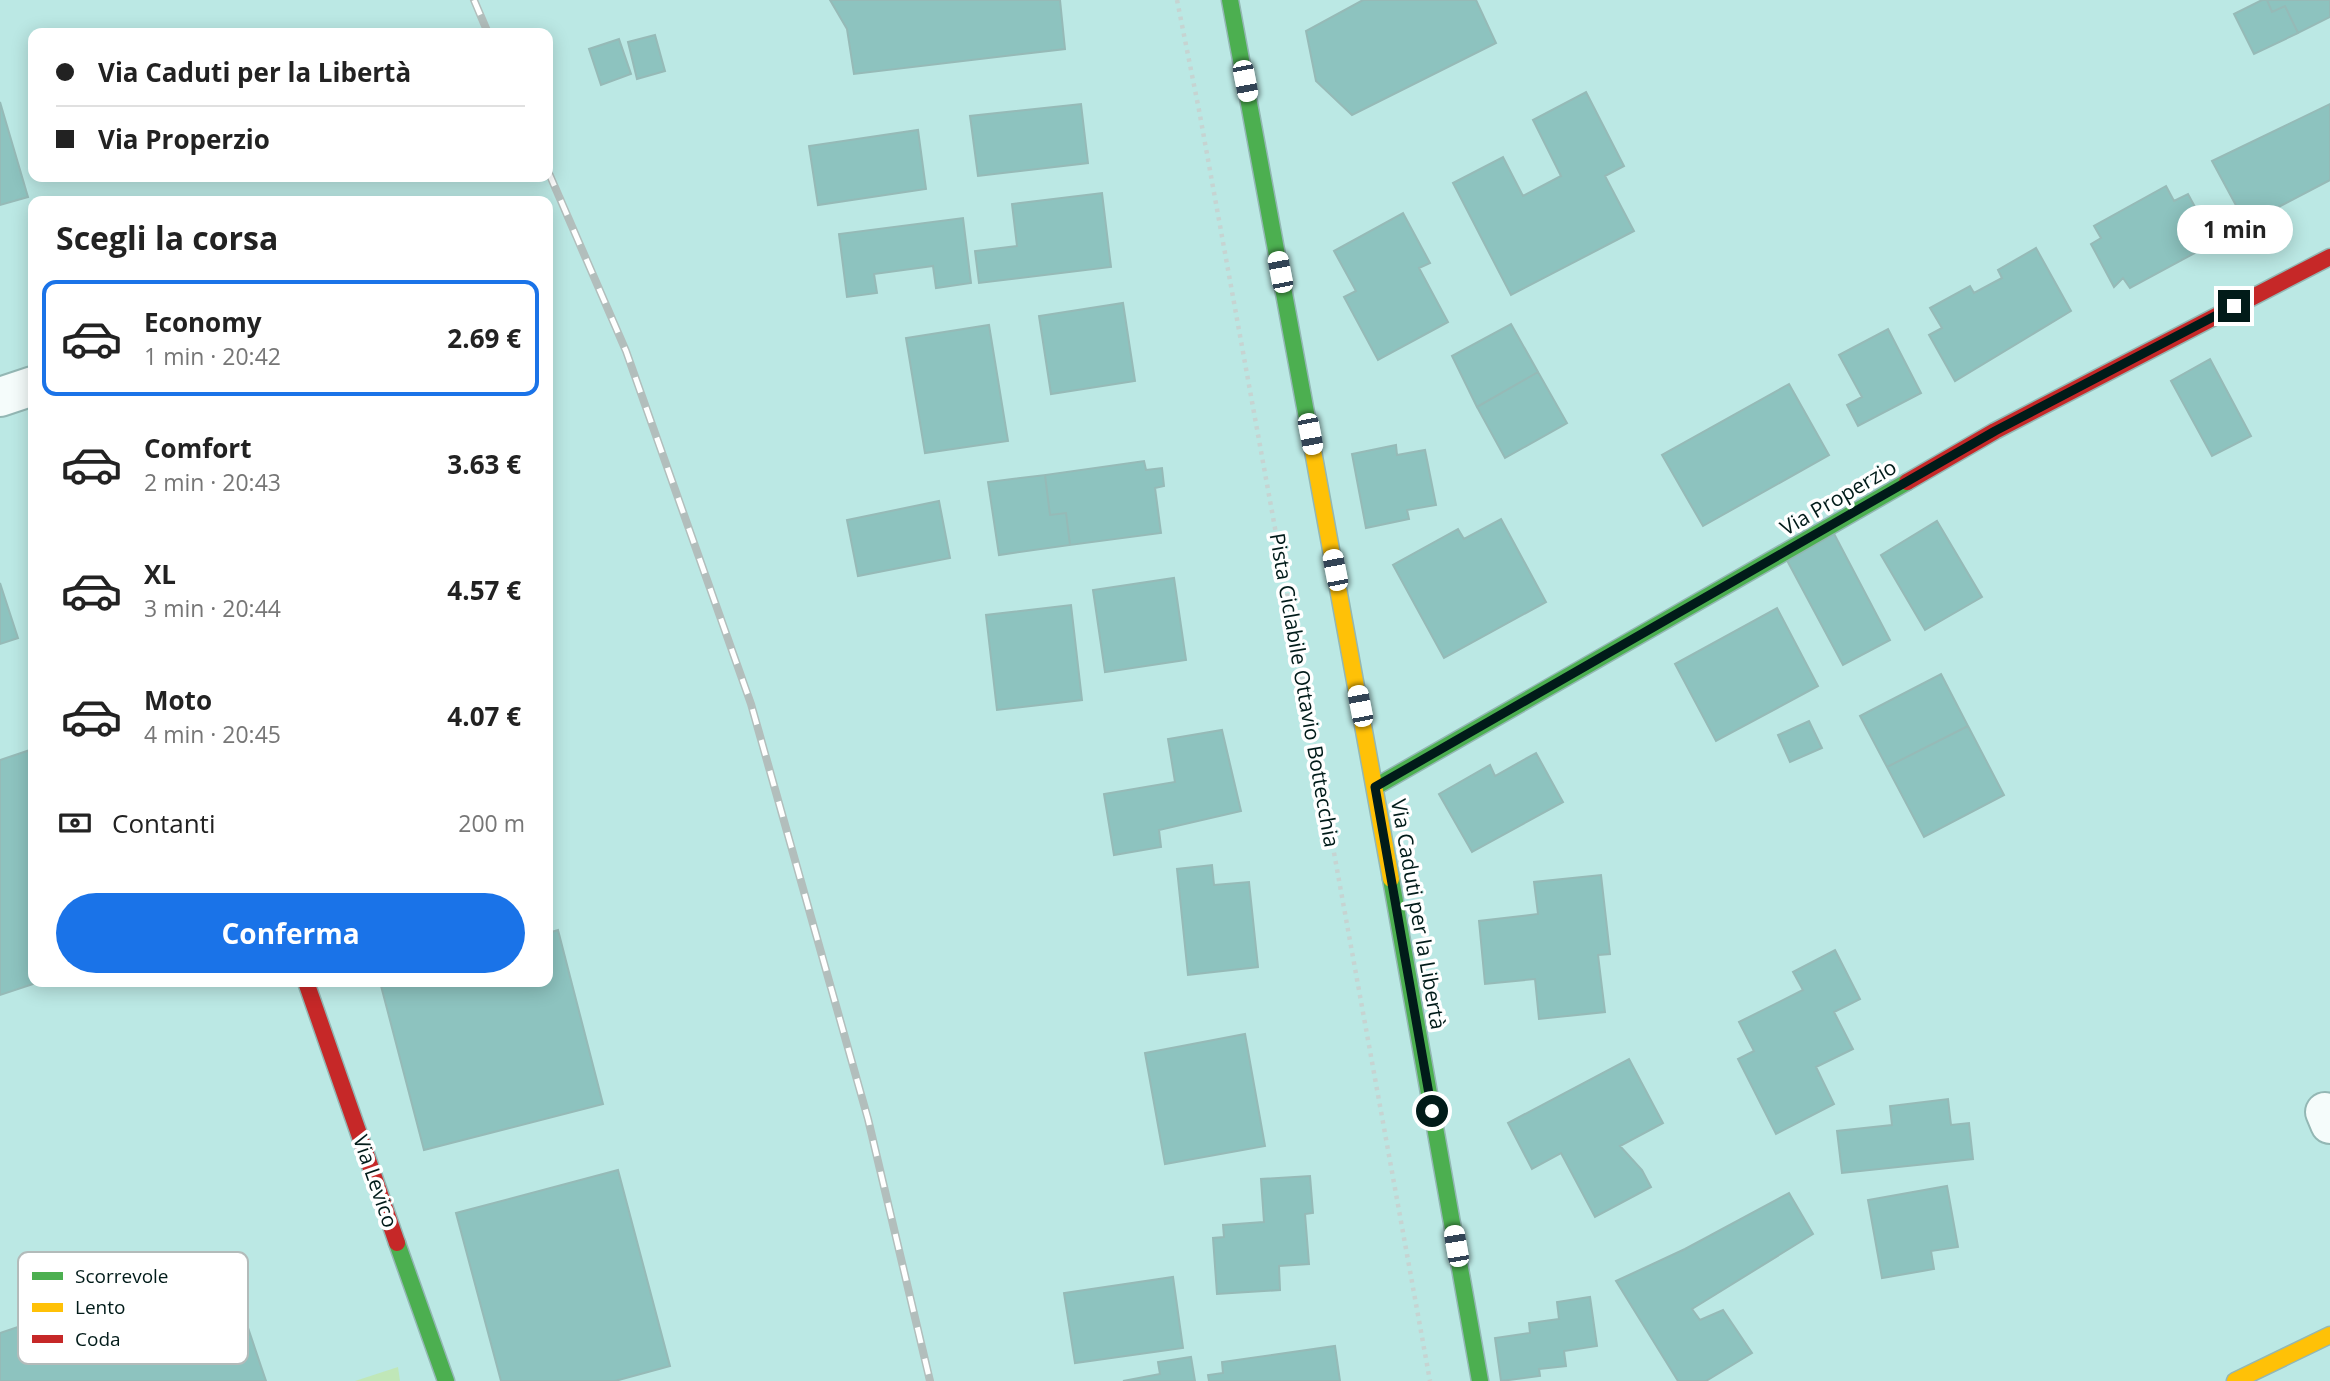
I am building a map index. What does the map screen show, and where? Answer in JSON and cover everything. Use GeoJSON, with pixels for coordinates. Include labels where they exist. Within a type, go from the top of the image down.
{"type":"FeatureCollection","features":[{"type":"Feature","properties":{"kind":"street","name":"Via Caduti per la Libertà"},"geometry":{"type":"LineString","coordinates":[[1230,0],[1375,787],[1480,1381]]}},
{"type":"Feature","properties":{"kind":"street","name":"Via Properzio"},"geometry":{"type":"LineString","coordinates":[[1375,787],[1995,431],[2330,257]]}},
{"type":"Feature","properties":{"kind":"street"},"geometry":{"type":"LineString","coordinates":[[0,397],[28,388]]}},
{"type":"Feature","properties":{"kind":"street","name":"Via Levico"},"geometry":{"type":"LineString","coordinates":[[308,987],[446,1381]]}},
{"type":"Feature","properties":{"kind":"street"},"geometry":{"type":"LineString","coordinates":[[2235,1381],[2330,1335]]}},
{"type":"Feature","properties":{"kind":"path","name":"Pista Ciclabile Ottavio Bottecchia"},"geometry":{"type":"LineString","coordinates":[[1177,0],[1430,1381]]}},
{"type":"Feature","properties":{"kind":"green space"},"geometry":{"type":"Polygon","coordinates":[[[398,1367],[400,1381],[355,1381],[398,1367]]]}},
{"type":"Feature","properties":{"kind":"building"},"geometry":{"type":"Polygon","coordinates":[[[830,0],[1060,0],[1065,49],[854,74],[847,29],[830,0]]]}},
{"type":"Feature","properties":{"kind":"building"},"geometry":{"type":"Polygon","coordinates":[[[1363,0],[1476,0],[1496,43],[1352,115],[1316,81],[1306,31],[1363,0]]]}},
{"type":"Feature","properties":{"kind":"building"},"geometry":{"type":"Polygon","coordinates":[[[2267,0],[2272,12],[2285,6],[2298,33],[2254,54],[2234,14],[2267,0]]]}},
{"type":"Feature","properties":{"kind":"building"},"geometry":{"type":"Polygon","coordinates":[[[2267,0],[2330,0],[2330,17],[2298,33],[2285,6],[2272,12],[2267,0]]]}},
{"type":"Feature","properties":{"kind":"building"},"geometry":{"type":"Polygon","coordinates":[[[655,35],[665,71],[637,79],[628,42],[655,35]]]}},
{"type":"Feature","properties":{"kind":"building"},"geometry":{"type":"Polygon","coordinates":[[[619,39],[631,74],[601,85],[589,49],[619,39]]]}},
{"type":"Feature","properties":{"kind":"building"},"geometry":{"type":"Polygon","coordinates":[[[1586,92],[1624,166],[1605,176],[1634,231],[1511,295],[1453,183],[1503,157],[1523,196],[1561,176],[1533,120],[1586,92]]]}},
{"type":"Feature","properties":{"kind":"building"},"geometry":{"type":"Polygon","coordinates":[[[0,102],[28,197],[0,205],[0,102]]]}},
{"type":"Feature","properties":{"kind":"building"},"geometry":{"type":"Polygon","coordinates":[[[1081,104],[1088,163],[978,176],[970,116],[1081,104]]]}},
{"type":"Feature","properties":{"kind":"building"},"geometry":{"type":"Polygon","coordinates":[[[2330,104],[2330,180],[2246,224],[2212,161],[2330,104]]]}},
{"type":"Feature","properties":{"kind":"building"},"geometry":{"type":"Polygon","coordinates":[[[918,130],[926,189],[818,205],[809,146],[918,130]]]}},
{"type":"Feature","properties":{"kind":"building"},"geometry":{"type":"Polygon","coordinates":[[[2166,186],[2174,201],[2188,194],[2207,229],[2197,235],[2204,248],[2130,288],[2123,278],[2114,287],[2091,244],[2101,238],[2094,226],[2166,186]]]}},
{"type":"Feature","properties":{"kind":"building"},"geometry":{"type":"Polygon","coordinates":[[[1102,193],[1111,267],[979,283],[975,251],[1017,246],[1012,204],[1102,193]]]}},
{"type":"Feature","properties":{"kind":"building"},"geometry":{"type":"Polygon","coordinates":[[[1403,213],[1430,263],[1419,268],[1448,322],[1378,360],[1344,297],[1356,291],[1334,251],[1403,213]]]}},
{"type":"Feature","properties":{"kind":"building"},"geometry":{"type":"Polygon","coordinates":[[[963,218],[971,283],[936,288],[933,266],[874,274],[877,293],[847,297],[839,234],[963,218]]]}},
{"type":"Feature","properties":{"kind":"building"},"geometry":{"type":"Polygon","coordinates":[[[2036,248],[2071,311],[1955,381],[1929,335],[1942,328],[1930,308],[1970,286],[1974,293],[2002,278],[1998,270],[2036,248]]]}},
{"type":"Feature","properties":{"kind":"building"},"geometry":{"type":"Polygon","coordinates":[[[1123,303],[1135,381],[1051,394],[1039,316],[1123,303]]]}},
{"type":"Feature","properties":{"kind":"building"},"geometry":{"type":"Polygon","coordinates":[[[1511,324],[1538,372],[1477,407],[1452,356],[1511,324]]]}},
{"type":"Feature","properties":{"kind":"building"},"geometry":{"type":"Polygon","coordinates":[[[989,325],[1008,441],[925,453],[906,338],[989,325]]]}},
{"type":"Feature","properties":{"kind":"building"},"geometry":{"type":"Polygon","coordinates":[[[1888,329],[1921,393],[1858,426],[1847,405],[1862,397],[1839,355],[1888,329]]]}},
{"type":"Feature","properties":{"kind":"building"},"geometry":{"type":"Polygon","coordinates":[[[2210,359],[2251,436],[2212,456],[2171,381],[2210,359]]]}},
{"type":"Feature","properties":{"kind":"building"},"geometry":{"type":"Polygon","coordinates":[[[1538,372],[1567,423],[1505,458],[1477,407],[1538,372]]]}},
{"type":"Feature","properties":{"kind":"building"},"geometry":{"type":"Polygon","coordinates":[[[1789,384],[1829,455],[1703,526],[1662,455],[1789,384]]]}},
{"type":"Feature","properties":{"kind":"building"},"geometry":{"type":"Polygon","coordinates":[[[1396,445],[1397,455],[1425,450],[1436,505],[1407,510],[1409,519],[1366,528],[1352,454],[1396,445]]]}},
{"type":"Feature","properties":{"kind":"building"},"geometry":{"type":"Polygon","coordinates":[[[1144,461],[1146,470],[1162,468],[1164,486],[1155,488],[1161,533],[1070,545],[1066,513],[1050,515],[1045,475],[1144,461]]]}},
{"type":"Feature","properties":{"kind":"building"},"geometry":{"type":"Polygon","coordinates":[[[1045,475],[1050,515],[1066,513],[1070,545],[999,555],[988,482],[1045,475]]]}},
{"type":"Feature","properties":{"kind":"building"},"geometry":{"type":"Polygon","coordinates":[[[939,501],[950,558],[858,576],[847,520],[939,501]]]}},
{"type":"Feature","properties":{"kind":"building"},"geometry":{"type":"Polygon","coordinates":[[[1501,519],[1546,602],[1444,658],[1393,565],[1458,529],[1464,539],[1501,519]]]}},
{"type":"Feature","properties":{"kind":"building"},"geometry":{"type":"Polygon","coordinates":[[[1937,521],[1982,597],[1925,630],[1881,555],[1937,521]]]}},
{"type":"Feature","properties":{"kind":"building"},"geometry":{"type":"Polygon","coordinates":[[[1831,528],[1890,640],[1843,665],[1783,553],[1831,528]]]}},
{"type":"Feature","properties":{"kind":"building"},"geometry":{"type":"Polygon","coordinates":[[[1174,578],[1186,660],[1105,672],[1093,590],[1174,578]]]}},
{"type":"Feature","properties":{"kind":"building"},"geometry":{"type":"Polygon","coordinates":[[[0,583],[18,638],[0,644],[0,583]]]}},
{"type":"Feature","properties":{"kind":"building"},"geometry":{"type":"Polygon","coordinates":[[[1071,605],[1082,700],[997,710],[986,615],[1071,605]]]}},
{"type":"Feature","properties":{"kind":"building"},"geometry":{"type":"Polygon","coordinates":[[[1777,608],[1818,686],[1716,741],[1675,664],[1777,608]]]}},
{"type":"Feature","properties":{"kind":"building"},"geometry":{"type":"Polygon","coordinates":[[[1941,674],[1968,726],[1887,767],[1860,716],[1941,674]]]}},
{"type":"Feature","properties":{"kind":"building"},"geometry":{"type":"Polygon","coordinates":[[[1809,721],[1822,748],[1790,762],[1778,735],[1809,721]]]}},
{"type":"Feature","properties":{"kind":"building"},"geometry":{"type":"Polygon","coordinates":[[[1968,726],[2004,795],[1924,837],[1887,767],[1968,726]]]}},
{"type":"Feature","properties":{"kind":"building"},"geometry":{"type":"Polygon","coordinates":[[[1222,730],[1241,811],[1159,830],[1161,847],[1114,855],[1104,794],[1175,782],[1168,739],[1222,730]]]}},
{"type":"Feature","properties":{"kind":"building"},"geometry":{"type":"Polygon","coordinates":[[[28,751],[28,986],[0,995],[0,760],[28,751]]]}},
{"type":"Feature","properties":{"kind":"building"},"geometry":{"type":"Polygon","coordinates":[[[1536,753],[1563,802],[1472,852],[1439,794],[1490,765],[1495,776],[1536,753]]]}},
{"type":"Feature","properties":{"kind":"building"},"geometry":{"type":"Polygon","coordinates":[[[1212,865],[1214,885],[1249,882],[1258,967],[1188,975],[1177,869],[1212,865]]]}},
{"type":"Feature","properties":{"kind":"building"},"geometry":{"type":"Polygon","coordinates":[[[1601,875],[1610,954],[1598,955],[1605,1012],[1539,1019],[1535,979],[1485,984],[1479,921],[1538,914],[1534,882],[1601,875]]]}},
{"type":"Feature","properties":{"kind":"building"},"geometry":{"type":"Polygon","coordinates":[[[558,930],[603,1104],[424,1150],[381,987],[553,987],[553,932],[558,930]]]}},
{"type":"Feature","properties":{"kind":"building"},"geometry":{"type":"Polygon","coordinates":[[[1835,950],[1860,999],[1834,1012],[1853,1049],[1816,1067],[1834,1104],[1776,1134],[1738,1059],[1754,1051],[1739,1022],[1803,990],[1793,972],[1835,950]]]}},
{"type":"Feature","properties":{"kind":"building"},"geometry":{"type":"Polygon","coordinates":[[[1245,1034],[1265,1146],[1165,1164],[1145,1053],[1245,1034]]]}},
{"type":"Feature","properties":{"kind":"building"},"geometry":{"type":"Polygon","coordinates":[[[1629,1059],[1663,1123],[1620,1146],[1642,1170],[1651,1187],[1595,1217],[1561,1153],[1532,1169],[1508,1123],[1629,1059]]]}},
{"type":"Feature","properties":{"kind":"building"},"geometry":{"type":"Polygon","coordinates":[[[1948,1099],[1951,1125],[1969,1123],[1973,1159],[1842,1173],[1837,1131],[1892,1125],[1890,1106],[1948,1099]]]}},
{"type":"Feature","properties":{"kind":"building"},"geometry":{"type":"Polygon","coordinates":[[[618,1170],[670,1366],[615,1381],[501,1381],[456,1213],[618,1170]]]}},
{"type":"Feature","properties":{"kind":"building"},"geometry":{"type":"Polygon","coordinates":[[[1310,1176],[1313,1213],[1305,1214],[1309,1264],[1279,1266],[1280,1290],[1217,1294],[1213,1238],[1224,1237],[1223,1225],[1264,1222],[1261,1179],[1310,1176]]]}},
{"type":"Feature","properties":{"kind":"building"},"geometry":{"type":"Polygon","coordinates":[[[1947,1186],[1958,1247],[1931,1251],[1934,1269],[1882,1278],[1868,1200],[1947,1186]]]}},
{"type":"Feature","properties":{"kind":"building"},"geometry":{"type":"Polygon","coordinates":[[[1789,1193],[1813,1234],[1692,1309],[1700,1320],[1723,1310],[1752,1353],[1706,1381],[1678,1381],[1616,1281],[1685,1249],[1789,1193]]]}},
{"type":"Feature","properties":{"kind":"building"},"geometry":{"type":"Polygon","coordinates":[[[1173,1277],[1183,1348],[1075,1363],[1064,1293],[1173,1277]]]}},
{"type":"Feature","properties":{"kind":"building"},"geometry":{"type":"Polygon","coordinates":[[[1590,1297],[1597,1346],[1564,1351],[1566,1366],[1539,1369],[1540,1376],[1501,1381],[1495,1338],[1530,1333],[1529,1323],[1559,1319],[1557,1302],[1590,1297]]]}},
{"type":"Feature","properties":{"kind":"building"},"geometry":{"type":"Polygon","coordinates":[[[18,1327],[18,1364],[248,1364],[248,1328],[266,1381],[0,1381],[0,1333],[18,1327]]]}},
{"type":"Feature","properties":{"kind":"building"},"geometry":{"type":"Polygon","coordinates":[[[1335,1346],[1340,1381],[1209,1381],[1208,1375],[1223,1373],[1222,1362],[1335,1346]]]}},
{"type":"Feature","properties":{"kind":"building"},"geometry":{"type":"Polygon","coordinates":[[[1191,1357],[1195,1381],[1123,1381],[1160,1374],[1158,1362],[1191,1357]]]}},
{"type":"Feature","properties":{"kind":"railway"},"geometry":{"type":"LineString","coordinates":[[474,0],[486,28]]}},
{"type":"Feature","properties":{"kind":"railway"},"geometry":{"type":"LineString","coordinates":[[553,182],[626,351],[751,704],[868,1119],[930,1381]]}},
{"type":"Feature","properties":{"kind":"traffic: fast"},"geometry":{"type":"LineString","coordinates":[[1230,0],[1309,429]]}},
{"type":"Feature","properties":{"kind":"traffic: fast"},"geometry":{"type":"LineString","coordinates":[[1375,787],[1907,482]]}},
{"type":"Feature","properties":{"kind":"traffic: fast"},"geometry":{"type":"LineString","coordinates":[[1391,879],[1480,1381]]}},
{"type":"Feature","properties":{"kind":"traffic: fast"},"geometry":{"type":"LineString","coordinates":[[397,1243],[446,1381]]}},
{"type":"Feature","properties":{"kind":"traffic: slow"},"geometry":{"type":"LineString","coordinates":[[1309,429],[1391,879]]}},
{"type":"Feature","properties":{"kind":"traffic: slow"},"geometry":{"type":"LineString","coordinates":[[2235,1381],[2330,1335]]}},
{"type":"Feature","properties":{"kind":"traffic: jam"},"geometry":{"type":"LineString","coordinates":[[1907,482],[1995,431],[2330,257]]}},
{"type":"Feature","properties":{"kind":"traffic: jam"},"geometry":{"type":"LineString","coordinates":[[308,987],[397,1243]]}},
{"type":"Feature","properties":{"kind":"route"},"geometry":{"type":"LineString","coordinates":[[1432,1111],[1375,787],[1995,431],[2234,306]]}}]}
